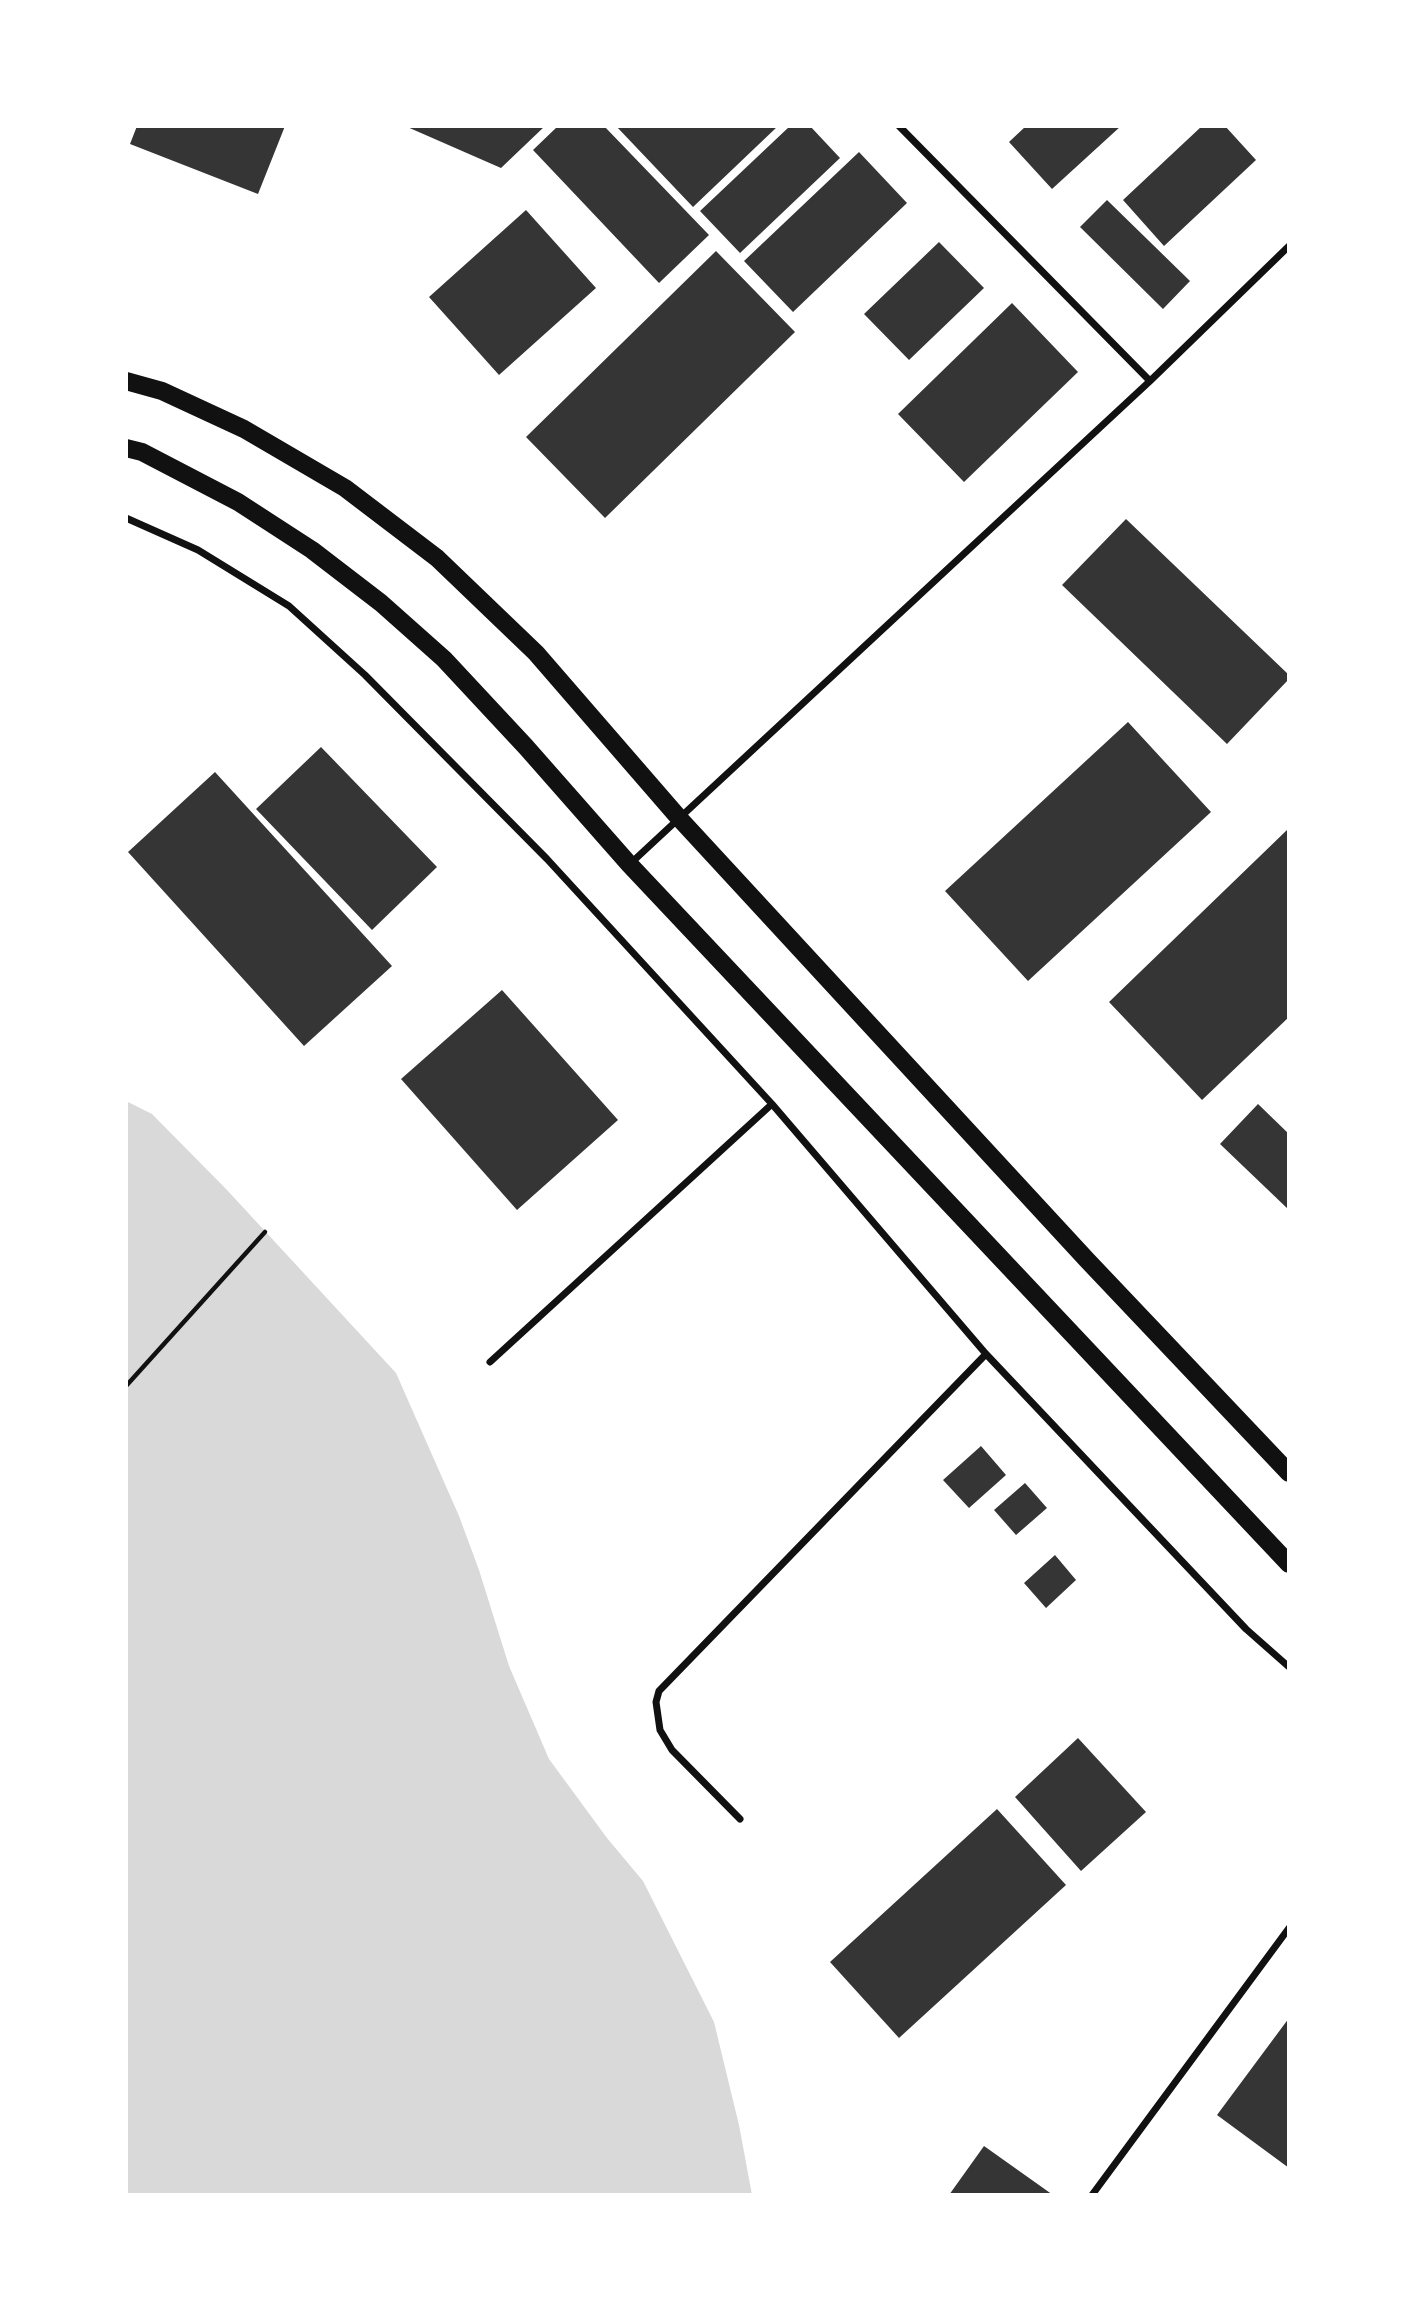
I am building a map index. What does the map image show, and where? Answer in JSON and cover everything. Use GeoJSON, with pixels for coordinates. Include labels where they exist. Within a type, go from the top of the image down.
{"type":"FeatureCollection","features":[{"type":"Feature","properties":{"kind":"main road"},"geometry":{"type":"LineString","coordinates":[[126,381],[162,391],[244,429],[345,488],[437,558],[536,653],[679,818],[1068,1239],[1289,1473]]}},
{"type":"Feature","properties":{"kind":"main road"},"geometry":{"type":"LineString","coordinates":[[126,448],[142,452],[238,502],[312,550],[381,603],[444,659],[629,864],[1289,1564]]}},
{"type":"Feature","properties":{"kind":"street"},"geometry":{"type":"LineString","coordinates":[[899,126],[1150,381]]}},
{"type":"Feature","properties":{"kind":"street"},"geometry":{"type":"LineString","coordinates":[[629,864],[1150,381],[1289,246]]}},
{"type":"Feature","properties":{"kind":"street"},"geometry":{"type":"LineString","coordinates":[[126,518],[198,550],[289,606],[356,666],[547,859],[772,1104],[986,1354],[1246,1629],[1289,1667]]}},
{"type":"Feature","properties":{"kind":"street"},"geometry":{"type":"LineString","coordinates":[[490,1362],[772,1104]]}},
{"type":"Feature","properties":{"kind":"street"},"geometry":{"type":"LineString","coordinates":[[740,1819],[672,1750],[660,1730],[656,1702],[659,1691],[986,1354]]}},
{"type":"Feature","properties":{"kind":"street"},"geometry":{"type":"LineString","coordinates":[[1092,2195],[1289,1928]]}},
{"type":"Feature","properties":{"kind":"path"},"geometry":{"type":"LineString","coordinates":[[126,1386],[265,1232]]}},
{"type":"Feature","properties":{"kind":"shaded area"},"geometry":{"type":"Polygon","coordinates":[[[126,1101],[152,1114],[227,1190],[396,1373],[459,1516],[509,1666],[549,1759],[607,1838],[643,1881],[714,2022],[739,2125],[752,2195],[126,2195],[126,1101]]]}},
{"type":"Feature","properties":{"kind":"building"},"geometry":{"type":"Polygon","coordinates":[[[137,126],[285,126],[258,194],[130,144],[137,126]]]}},
{"type":"Feature","properties":{"kind":"building"},"geometry":{"type":"Polygon","coordinates":[[[405,126],[545,126],[501,168],[405,126]]]}},
{"type":"Feature","properties":{"kind":"building"},"geometry":{"type":"Polygon","coordinates":[[[558,126],[604,126],[709,235],[659,283],[533,150],[558,126]]]}},
{"type":"Feature","properties":{"kind":"building"},"geometry":{"type":"Polygon","coordinates":[[[616,126],[778,126],[693,207],[616,126]]]}},
{"type":"Feature","properties":{"kind":"building"},"geometry":{"type":"Polygon","coordinates":[[[790,126],[810,126],[840,158],[740,253],[700,211],[790,126]]]}},
{"type":"Feature","properties":{"kind":"building"},"geometry":{"type":"Polygon","coordinates":[[[1026,126],[1121,126],[1052,189],[1009,142],[1026,126]]]}},
{"type":"Feature","properties":{"kind":"building"},"geometry":{"type":"Polygon","coordinates":[[[1202,126],[1225,126],[1256,160],[1164,246],[1123,200],[1202,126]]]}},
{"type":"Feature","properties":{"kind":"building"},"geometry":{"type":"Polygon","coordinates":[[[859,152],[907,203],[793,312],[744,261],[859,152]]]}},
{"type":"Feature","properties":{"kind":"building"},"geometry":{"type":"Polygon","coordinates":[[[1107,200],[1190,281],[1163,309],[1080,227],[1107,200]]]}},
{"type":"Feature","properties":{"kind":"building"},"geometry":{"type":"Polygon","coordinates":[[[526,210],[596,288],[499,375],[429,297],[526,210]]]}},
{"type":"Feature","properties":{"kind":"building"},"geometry":{"type":"Polygon","coordinates":[[[939,242],[984,288],[909,360],[864,314],[939,242]]]}},
{"type":"Feature","properties":{"kind":"building"},"geometry":{"type":"Polygon","coordinates":[[[716,251],[795,332],[605,518],[526,437],[716,251]]]}},
{"type":"Feature","properties":{"kind":"building"},"geometry":{"type":"Polygon","coordinates":[[[1012,303],[1078,372],[964,482],[898,414],[1012,303]]]}},
{"type":"Feature","properties":{"kind":"building"},"geometry":{"type":"Polygon","coordinates":[[[1126,519],[1289,675],[1289,679],[1227,744],[1062,585],[1126,519]]]}},
{"type":"Feature","properties":{"kind":"building"},"geometry":{"type":"Polygon","coordinates":[[[1128,722],[1211,812],[1028,981],[945,891],[1128,722]]]}},
{"type":"Feature","properties":{"kind":"building"},"geometry":{"type":"Polygon","coordinates":[[[321,747],[437,867],[372,930],[256,809],[321,747]]]}},
{"type":"Feature","properties":{"kind":"building"},"geometry":{"type":"Polygon","coordinates":[[[215,772],[392,966],[304,1046],[128,852],[215,772]]]}},
{"type":"Feature","properties":{"kind":"building"},"geometry":{"type":"Polygon","coordinates":[[[1287,830],[1289,1017],[1202,1100],[1109,1002],[1287,830]]]}},
{"type":"Feature","properties":{"kind":"building"},"geometry":{"type":"Polygon","coordinates":[[[502,990],[618,1120],[517,1210],[401,1079],[502,990]]]}},
{"type":"Feature","properties":{"kind":"building"},"geometry":{"type":"Polygon","coordinates":[[[1258,1104],[1289,1134],[1289,1210],[1220,1144],[1258,1104]]]}},
{"type":"Feature","properties":{"kind":"building"},"geometry":{"type":"Polygon","coordinates":[[[981,1446],[1006,1475],[969,1508],[943,1480],[981,1446]]]}},
{"type":"Feature","properties":{"kind":"building"},"geometry":{"type":"Polygon","coordinates":[[[1025,1483],[1047,1508],[1016,1535],[994,1510],[1025,1483]]]}},
{"type":"Feature","properties":{"kind":"building"},"geometry":{"type":"Polygon","coordinates":[[[1055,1555],[1076,1580],[1046,1608],[1024,1583],[1055,1555]]]}},
{"type":"Feature","properties":{"kind":"building"},"geometry":{"type":"Polygon","coordinates":[[[1078,1738],[1146,1812],[1081,1871],[1015,1797],[1078,1738]]]}},
{"type":"Feature","properties":{"kind":"building"},"geometry":{"type":"Polygon","coordinates":[[[997,1809],[1066,1885],[899,2038],[830,1962],[997,1809]]]}},
{"type":"Feature","properties":{"kind":"building"},"geometry":{"type":"Polygon","coordinates":[[[1289,2018],[1289,2168],[1217,2115],[1289,2018]]]}},
{"type":"Feature","properties":{"kind":"building"},"geometry":{"type":"Polygon","coordinates":[[[984,2146],[1053,2195],[949,2195],[984,2146]]]}}]}
